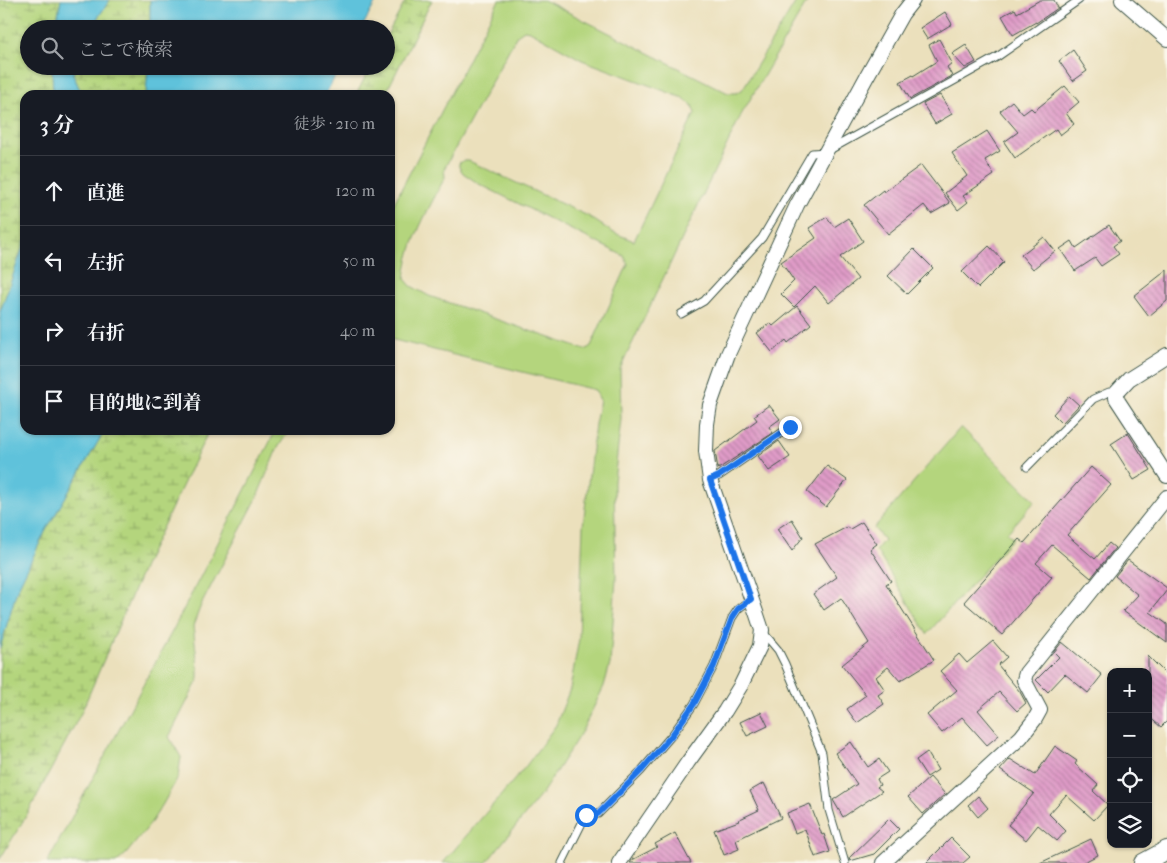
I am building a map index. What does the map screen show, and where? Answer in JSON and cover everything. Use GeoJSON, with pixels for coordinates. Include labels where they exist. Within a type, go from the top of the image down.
{"type":"FeatureCollection","features":[{"type":"Feature","properties":{"kind":"street"},"geometry":{"type":"LineString","coordinates":[[619,863],[729,705],[760,646],[762,630],[710,480],[706,451],[707,424],[716,385],[745,313],[797,205],[902,14],[913,0]]}},
{"type":"Feature","properties":{"kind":"street"},"geometry":{"type":"LineString","coordinates":[[1122,0],[1167,39]]}},
{"type":"Feature","properties":{"kind":"street"},"geometry":{"type":"LineString","coordinates":[[1167,354],[1129,379],[1116,392],[1118,403],[1167,476]]}},
{"type":"Feature","properties":{"kind":"street"},"geometry":{"type":"LineString","coordinates":[[883,863],[1021,737],[1040,710],[1024,680],[1026,672],[1167,497]]}},
{"type":"Feature","properties":{"kind":"street"},"geometry":{"type":"LineString","coordinates":[[1143,863],[1167,850]]}},
{"type":"Feature","properties":{"kind":"lane"},"geometry":{"type":"LineString","coordinates":[[682,314],[704,301],[762,238],[812,153],[826,152],[997,57],[1079,0]]}},
{"type":"Feature","properties":{"kind":"lane"},"geometry":{"type":"LineString","coordinates":[[1027,467],[1093,400],[1109,392],[1116,392]]}},
{"type":"Feature","properties":{"kind":"lane"},"geometry":{"type":"LineString","coordinates":[[710,480],[719,476],[790,427]]}},
{"type":"Feature","properties":{"kind":"lane"},"geometry":{"type":"LineString","coordinates":[[562,863],[586,815],[598,814],[641,771],[672,735],[694,704],[714,666],[732,618],[738,609],[751,599]]}},
{"type":"Feature","properties":{"kind":"lane"},"geometry":{"type":"LineString","coordinates":[[762,630],[778,650],[785,664],[822,753],[829,810],[845,863]]}},
{"type":"Feature","properties":{"kind":"green space"},"geometry":{"type":"Polygon","coordinates":[[[0,0],[61,0],[57,20],[20,20],[20,75],[52,75],[53,90],[20,90],[20,255],[0,312],[0,0]]]}},
{"type":"Feature","properties":{"kind":"green space"},"geometry":{"type":"Polygon","coordinates":[[[110,0],[150,0],[150,20],[96,20],[110,0]]]}},
{"type":"Feature","properties":{"kind":"green space"},"geometry":{"type":"Polygon","coordinates":[[[406,0],[432,0],[395,75],[395,20],[406,0]]]}},
{"type":"Feature","properties":{"kind":"green space"},"geometry":{"type":"Polygon","coordinates":[[[499,0],[544,0],[728,93],[736,93],[742,90],[797,0],[808,0],[741,115],[620,369],[621,419],[614,482],[616,579],[610,664],[604,686],[582,731],[541,795],[486,863],[443,863],[526,766],[556,725],[570,689],[579,639],[583,526],[595,424],[600,400],[595,390],[395,340],[395,201],[499,0]],[[524,30],[517,35],[444,169],[445,177],[426,214],[410,252],[405,279],[411,286],[429,296],[585,350],[591,346],[628,264],[624,256],[479,184],[463,173],[459,167],[459,163],[469,161],[588,216],[612,232],[634,241],[695,113],[692,105],[683,98],[582,60],[530,31],[524,30]]]}},
{"type":"Feature","properties":{"kind":"green space"},"geometry":{"type":"Polygon","coordinates":[[[73,75],[147,75],[146,90],[80,90],[73,75]]]}},
{"type":"Feature","properties":{"kind":"green space"},"geometry":{"type":"Polygon","coordinates":[[[366,75],[395,75],[387,90],[359,90],[366,75]]]}},
{"type":"Feature","properties":{"kind":"green space"},"geometry":{"type":"Polygon","coordinates":[[[961,427],[1035,501],[1007,533],[1013,538],[927,634],[876,550],[884,540],[874,528],[961,427]]]}},
{"type":"Feature","properties":{"kind":"green space"},"geometry":{"type":"Polygon","coordinates":[[[102,435],[207,435],[145,564],[81,713],[29,811],[0,859],[0,648],[17,590],[45,532],[102,435]]]}},
{"type":"Feature","properties":{"kind":"green space"},"geometry":{"type":"Polygon","coordinates":[[[273,435],[286,435],[276,451],[255,502],[201,605],[193,626],[198,680],[169,737],[181,757],[178,777],[163,804],[148,827],[116,863],[47,863],[174,628],[273,435]]]}},
{"type":"Feature","properties":{"kind":"water"},"geometry":{"type":"Polygon","coordinates":[[[61,0],[110,0],[96,20],[57,20],[61,0]]]}},
{"type":"Feature","properties":{"kind":"water"},"geometry":{"type":"Polygon","coordinates":[[[150,0],[377,0],[366,20],[150,20],[150,0]]]}},
{"type":"Feature","properties":{"kind":"water"},"geometry":{"type":"Polygon","coordinates":[[[52,75],[73,75],[80,90],[53,90],[52,75]]]}},
{"type":"Feature","properties":{"kind":"water"},"geometry":{"type":"Polygon","coordinates":[[[147,75],[336,75],[328,90],[146,90],[147,75]]]}},
{"type":"Feature","properties":{"kind":"water"},"geometry":{"type":"Polygon","coordinates":[[[20,255],[20,435],[102,435],[45,532],[17,590],[0,648],[0,312],[20,255]]]}},
{"type":"Feature","properties":{"kind":"building"},"geometry":{"type":"Polygon","coordinates":[[[1040,0],[1054,0],[1058,8],[1036,23],[1013,35],[1002,16],[1015,9],[1017,13],[1040,0]]]}},
{"type":"Feature","properties":{"kind":"building"},"geometry":{"type":"Polygon","coordinates":[[[945,12],[952,24],[927,39],[920,28],[945,12]]]}},
{"type":"Feature","properties":{"kind":"building"},"geometry":{"type":"Polygon","coordinates":[[[939,39],[952,63],[947,67],[952,76],[910,99],[900,82],[937,61],[929,45],[939,39]]]}},
{"type":"Feature","properties":{"kind":"building"},"geometry":{"type":"Polygon","coordinates":[[[966,45],[976,62],[965,68],[952,54],[966,45]]]}},
{"type":"Feature","properties":{"kind":"building"},"geometry":{"type":"Polygon","coordinates":[[[1073,50],[1087,71],[1073,81],[1059,61],[1073,50]]]}},
{"type":"Feature","properties":{"kind":"building"},"geometry":{"type":"Polygon","coordinates":[[[1065,86],[1079,102],[1066,113],[1074,124],[1060,135],[1056,129],[1015,158],[1004,142],[1018,132],[1000,111],[1012,101],[1023,114],[1031,108],[1034,111],[1065,86]]]}},
{"type":"Feature","properties":{"kind":"building"},"geometry":{"type":"Polygon","coordinates":[[[940,95],[952,114],[935,124],[923,104],[940,95]]]}},
{"type":"Feature","properties":{"kind":"building"},"geometry":{"type":"Polygon","coordinates":[[[987,131],[1000,151],[985,160],[994,175],[963,196],[968,202],[958,210],[945,193],[967,176],[952,153],[987,131]]]}},
{"type":"Feature","properties":{"kind":"building"},"geometry":{"type":"Polygon","coordinates":[[[921,165],[950,203],[931,214],[924,205],[888,234],[864,205],[921,165]]]}},
{"type":"Feature","properties":{"kind":"building"},"geometry":{"type":"Polygon","coordinates":[[[827,217],[834,227],[848,218],[863,241],[840,257],[858,279],[829,303],[815,286],[794,307],[781,294],[794,281],[781,262],[816,238],[809,228],[827,217]]]}},
{"type":"Feature","properties":{"kind":"building"},"geometry":{"type":"Polygon","coordinates":[[[1109,225],[1120,241],[1113,246],[1119,254],[1101,266],[1095,258],[1075,271],[1060,249],[1072,241],[1076,248],[1109,225]]]}},
{"type":"Feature","properties":{"kind":"building"},"geometry":{"type":"Polygon","coordinates":[[[1044,237],[1055,251],[1033,269],[1021,255],[1044,237]]]}},
{"type":"Feature","properties":{"kind":"building"},"geometry":{"type":"Polygon","coordinates":[[[989,246],[1004,262],[978,288],[962,272],[989,246]]]}},
{"type":"Feature","properties":{"kind":"building"},"geometry":{"type":"Polygon","coordinates":[[[914,249],[933,268],[907,294],[888,276],[914,249]]]}},
{"type":"Feature","properties":{"kind":"building"},"geometry":{"type":"Polygon","coordinates":[[[1167,270],[1167,301],[1149,316],[1134,296],[1167,270]]]}},
{"type":"Feature","properties":{"kind":"building"},"geometry":{"type":"Polygon","coordinates":[[[797,306],[811,324],[788,343],[786,340],[772,352],[757,333],[770,323],[773,326],[797,306]]]}},
{"type":"Feature","properties":{"kind":"building"},"geometry":{"type":"Polygon","coordinates":[[[1069,396],[1079,405],[1062,423],[1053,414],[1069,396]]]}},
{"type":"Feature","properties":{"kind":"building"},"geometry":{"type":"Polygon","coordinates":[[[769,405],[780,419],[769,427],[773,433],[718,469],[715,451],[757,420],[754,416],[769,405]]]}},
{"type":"Feature","properties":{"kind":"building"},"geometry":{"type":"Polygon","coordinates":[[[1128,433],[1151,470],[1134,480],[1111,444],[1128,433]]]}},
{"type":"Feature","properties":{"kind":"building"},"geometry":{"type":"Polygon","coordinates":[[[779,441],[790,457],[769,471],[758,456],[779,441]]]}},
{"type":"Feature","properties":{"kind":"building"},"geometry":{"type":"Polygon","coordinates":[[[827,466],[847,480],[826,507],[807,492],[827,466]]]}},
{"type":"Feature","properties":{"kind":"building"},"geometry":{"type":"Polygon","coordinates":[[[1091,467],[1111,485],[1067,535],[1095,559],[1109,543],[1115,548],[1091,578],[1052,545],[1036,563],[1052,577],[1002,635],[964,602],[1019,539],[1024,543],[1091,467]]]}},
{"type":"Feature","properties":{"kind":"building"},"geometry":{"type":"Polygon","coordinates":[[[792,519],[803,537],[792,551],[777,529],[792,519]]]}},
{"type":"Feature","properties":{"kind":"building"},"geometry":{"type":"Polygon","coordinates":[[[862,522],[877,544],[870,549],[891,581],[886,584],[934,660],[900,681],[888,667],[876,677],[885,690],[878,695],[884,704],[857,723],[847,709],[866,695],[842,665],[869,643],[841,598],[824,610],[813,594],[837,577],[815,544],[847,527],[850,529],[862,522]]]}},
{"type":"Feature","properties":{"kind":"building"},"geometry":{"type":"Polygon","coordinates":[[[1128,560],[1167,588],[1150,612],[1167,624],[1167,643],[1123,611],[1138,595],[1115,576],[1128,560]]]}},
{"type":"Feature","properties":{"kind":"building"},"geometry":{"type":"Polygon","coordinates":[[[993,641],[1007,657],[998,665],[1020,692],[1026,703],[1017,711],[999,692],[978,710],[999,735],[987,745],[962,717],[942,733],[927,715],[957,690],[940,671],[959,654],[967,663],[993,641]]]}},
{"type":"Feature","properties":{"kind":"building"},"geometry":{"type":"Polygon","coordinates":[[[1062,642],[1102,675],[1088,693],[1065,674],[1048,692],[1036,680],[1059,657],[1054,652],[1062,642]]]}},
{"type":"Feature","properties":{"kind":"building"},"geometry":{"type":"Polygon","coordinates":[[[1148,656],[1167,675],[1167,721],[1161,727],[1152,719],[1152,668],[1148,668],[1148,656]]]}},
{"type":"Feature","properties":{"kind":"building"},"geometry":{"type":"Polygon","coordinates":[[[761,712],[768,726],[747,736],[740,722],[761,712]]]}},
{"type":"Feature","properties":{"kind":"building"},"geometry":{"type":"Polygon","coordinates":[[[851,742],[868,767],[879,759],[888,772],[877,779],[880,785],[877,787],[882,791],[843,817],[833,800],[857,784],[835,753],[851,742]]]}},
{"type":"Feature","properties":{"kind":"building"},"geometry":{"type":"Polygon","coordinates":[[[1055,746],[1077,761],[1075,764],[1098,785],[1093,791],[1107,806],[1094,820],[1066,795],[1049,814],[1066,831],[1057,841],[1038,825],[1026,840],[1008,825],[1034,793],[1000,770],[1010,759],[1035,775],[1055,746]]]}},
{"type":"Feature","properties":{"kind":"building"},"geometry":{"type":"Polygon","coordinates":[[[927,752],[938,770],[927,777],[916,760],[927,752]]]}},
{"type":"Feature","properties":{"kind":"building"},"geometry":{"type":"Polygon","coordinates":[[[930,777],[945,794],[923,814],[908,797],[930,777]]]}},
{"type":"Feature","properties":{"kind":"building"},"geometry":{"type":"Polygon","coordinates":[[[764,783],[781,818],[736,840],[739,849],[724,855],[714,830],[739,821],[759,810],[750,791],[764,783]]]}},
{"type":"Feature","properties":{"kind":"building"},"geometry":{"type":"Polygon","coordinates":[[[978,796],[988,808],[978,817],[968,805],[978,796]]]}},
{"type":"Feature","properties":{"kind":"building"},"geometry":{"type":"Polygon","coordinates":[[[810,804],[830,852],[815,857],[805,829],[795,833],[787,813],[810,804]]]}},
{"type":"Feature","properties":{"kind":"building"},"geometry":{"type":"Polygon","coordinates":[[[889,819],[899,829],[874,854],[850,861],[849,858],[889,819]]]}},
{"type":"Feature","properties":{"kind":"building"},"geometry":{"type":"Polygon","coordinates":[[[675,833],[691,863],[630,863],[632,860],[657,847],[655,844],[675,833]]]}},
{"type":"Feature","properties":{"kind":"building"},"geometry":{"type":"Polygon","coordinates":[[[951,838],[970,857],[963,863],[926,863],[951,838]]]}},
{"type":"Feature","properties":{"kind":"building"},"geometry":{"type":"Polygon","coordinates":[[[1091,839],[1098,855],[1082,863],[1040,863],[1091,839]]]}},
{"type":"Feature","properties":{"kind":"route"},"geometry":{"type":"LineString","coordinates":[[586,815],[598,814],[641,771],[672,735],[694,704],[714,666],[732,618],[738,609],[751,599],[710,480],[719,476],[790,427]]}}]}
